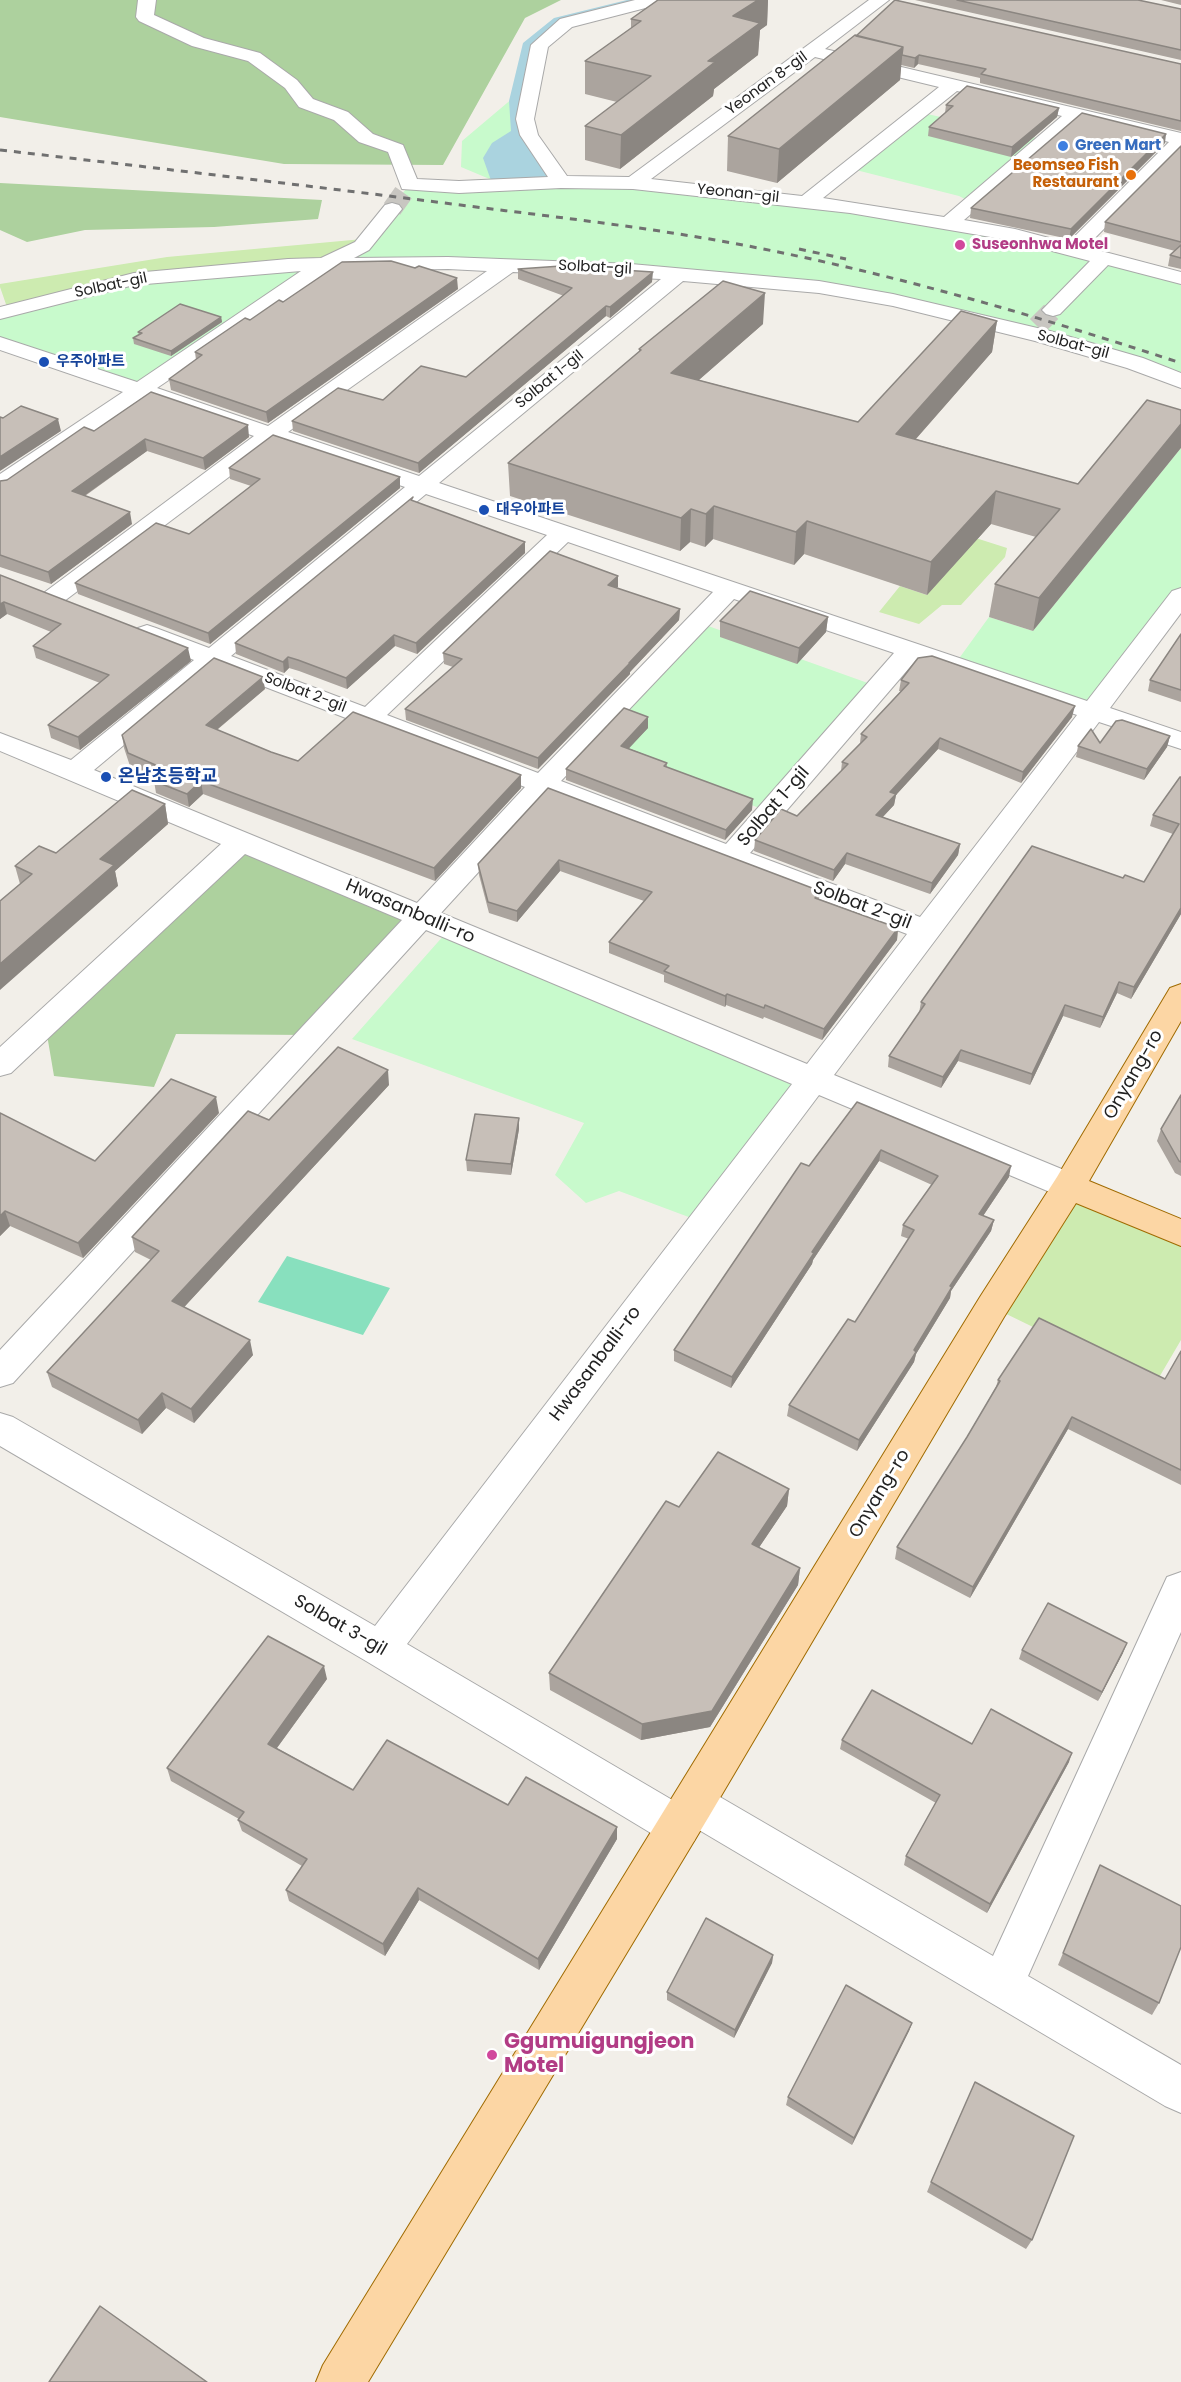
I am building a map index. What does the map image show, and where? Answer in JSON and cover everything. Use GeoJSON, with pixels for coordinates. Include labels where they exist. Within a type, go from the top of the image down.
{"type":"FeatureCollection","features":[{"type":"Feature","properties":{"kind":"main road","name":"Onyang-ro"},"geometry":{"type":"LineString","coordinates":[[340,2382],[686,1815],[992,1307],[1069,1186],[1181,995]]}},
{"type":"Feature","properties":{"kind":"main road"},"geometry":{"type":"LineString","coordinates":[[1069,1186],[1181,1233]]}},
{"type":"Feature","properties":{"kind":"street","name":"Yeonan-gil"},"geometry":{"type":"LineString","coordinates":[[147,0],[145,17],[198,42],[254,57],[291,84],[306,103],[341,116],[366,138],[396,149],[409,185],[459,187],[561,182],[633,183],[806,202],[1015,235],[1181,278]]}},
{"type":"Feature","properties":{"kind":"street"},"geometry":{"type":"LineString","coordinates":[[561,182],[530,135],[525,119],[540,45],[566,23],[655,0]]}},
{"type":"Feature","properties":{"kind":"street"},"geometry":{"type":"LineString","coordinates":[[812,51],[885,1]]}},
{"type":"Feature","properties":{"kind":"street","name":"Yeonan 8-gil"},"geometry":{"type":"LineString","coordinates":[[633,183],[812,51],[1181,139]]}},
{"type":"Feature","properties":{"kind":"street"},"geometry":{"type":"LineString","coordinates":[[806,202],[954,84]]}},
{"type":"Feature","properties":{"kind":"street"},"geometry":{"type":"LineString","coordinates":[[949,223],[1077,113]]}},
{"type":"Feature","properties":{"kind":"street"},"geometry":{"type":"LineString","coordinates":[[1072,250],[1181,139]]}},
{"type":"Feature","properties":{"kind":"street"},"geometry":{"type":"LineString","coordinates":[[0,485],[138,389],[324,265],[362,246],[392,209]]}},
{"type":"Feature","properties":{"kind":"street"},"geometry":{"type":"LineString","coordinates":[[1053,310],[1106,257]]}},
{"type":"Feature","properties":{"kind":"street","name":"Solbat-gil"},"geometry":{"type":"LineString","coordinates":[[4,306],[134,279],[288,266],[448,263],[596,268],[819,287],[894,300],[1033,330],[1135,363],[1181,381]]}},
{"type":"Feature","properties":{"kind":"street"},"geometry":{"type":"LineString","coordinates":[[86,609],[44,593],[507,266]]}},
{"type":"Feature","properties":{"kind":"street","name":"Solbat 1-gil"},"geometry":{"type":"LineString","coordinates":[[74,772],[678,275]]}},
{"type":"Feature","properties":{"kind":"street"},"geometry":{"type":"LineString","coordinates":[[4,348],[138,389],[1181,741]]}},
{"type":"Feature","properties":{"kind":"street"},"geometry":{"type":"LineString","coordinates":[[369,717],[564,532]]}},
{"type":"Feature","properties":{"kind":"street"},"geometry":{"type":"LineString","coordinates":[[0,1373],[244,1111],[543,784],[730,588]]}},
{"type":"Feature","properties":{"kind":"street"},"geometry":{"type":"LineString","coordinates":[[1094,713],[1181,596]]}},
{"type":"Feature","properties":{"kind":"street","name":"Solbat 2-gil"},"geometry":{"type":"LineString","coordinates":[[128,625],[925,930],[1094,713]]}},
{"type":"Feature","properties":{"kind":"street","name":"Solbat 1-gil"},"geometry":{"type":"LineString","coordinates":[[731,856],[912,649]]}},
{"type":"Feature","properties":{"kind":"street","name":"Hwasanballi-ro"},"geometry":{"type":"LineString","coordinates":[[0,741],[1069,1186]]}},
{"type":"Feature","properties":{"kind":"street"},"geometry":{"type":"LineString","coordinates":[[0,1065],[240,841]]}},
{"type":"Feature","properties":{"kind":"street"},"geometry":{"type":"LineString","coordinates":[[812,1080],[925,930]]}},
{"type":"Feature","properties":{"kind":"street","name":"Hwasanballi-ro"},"geometry":{"type":"LineString","coordinates":[[380,1649],[812,1080]]}},
{"type":"Feature","properties":{"kind":"street","name":"Solbat 3-gil"},"geometry":{"type":"LineString","coordinates":[[0,1428],[380,1649],[1002,1984],[1181,2090]]}},
{"type":"Feature","properties":{"kind":"street"},"geometry":{"type":"LineString","coordinates":[[1002,1984],[1181,1589]]}},
{"type":"Feature","properties":{"kind":"green space"},"geometry":{"type":"Polygon","coordinates":[[[0,0],[561,0],[525,18],[443,165],[284,164],[0,117],[0,0]]]}},
{"type":"Feature","properties":{"kind":"green space"},"geometry":{"type":"Polygon","coordinates":[[[526,87],[527,129],[561,182],[949,223],[1181,280],[1181,381],[893,300],[678,275],[324,265],[362,246],[409,185],[511,188],[461,167],[462,141],[526,87]]]}},
{"type":"Feature","properties":{"kind":"green space"},"geometry":{"type":"Polygon","coordinates":[[[918,112],[1046,140],[973,203],[959,196],[848,168],[918,112]]]}},
{"type":"Feature","properties":{"kind":"green space"},"geometry":{"type":"Polygon","coordinates":[[[0,183],[322,200],[318,219],[214,227],[85,230],[27,242],[0,230],[0,183]]]}},
{"type":"Feature","properties":{"kind":"green space"},"geometry":{"type":"Polygon","coordinates":[[[363,239],[324,265],[8,310],[0,287],[0,284],[167,257],[363,239]]]}},
{"type":"Feature","properties":{"kind":"green space"},"geometry":{"type":"Polygon","coordinates":[[[324,265],[138,389],[0,343],[0,312],[134,279],[324,265]]]}},
{"type":"Feature","properties":{"kind":"green space"},"geometry":{"type":"Polygon","coordinates":[[[1181,448],[1181,596],[1094,713],[955,664],[989,617],[1033,631],[1181,448]]]}},
{"type":"Feature","properties":{"kind":"green space"},"geometry":{"type":"Polygon","coordinates":[[[910,517],[1007,548],[1005,557],[961,605],[942,605],[919,624],[879,612],[900,586],[927,595],[910,517]]]}},
{"type":"Feature","properties":{"kind":"green space"},"geometry":{"type":"Polygon","coordinates":[[[697,622],[879,687],[770,812],[583,742],[697,622]]]}},
{"type":"Feature","properties":{"kind":"green space"},"geometry":{"type":"Polygon","coordinates":[[[241,841],[415,917],[307,1035],[176,1034],[154,1087],[54,1076],[45,1023],[241,841]]]}},
{"type":"Feature","properties":{"kind":"green space"},"geometry":{"type":"Polygon","coordinates":[[[445,934],[800,1082],[694,1219],[619,1191],[586,1203],[555,1175],[584,1123],[352,1039],[445,934]]]}},
{"type":"Feature","properties":{"kind":"green space"},"geometry":{"type":"Polygon","coordinates":[[[1069,1186],[1181,1233],[1181,1340],[1154,1386],[992,1307],[1069,1186]]]}},
{"type":"Feature","properties":{"kind":"green space"},"geometry":{"type":"Polygon","coordinates":[[[287,1256],[390,1288],[363,1335],[258,1302],[287,1256]]]}},
{"type":"Feature","properties":{"kind":"water"},"geometry":{"type":"Polygon","coordinates":[[[627,0],[655,0],[566,23],[540,45],[525,119],[561,182],[493,186],[483,158],[492,143],[511,131],[509,101],[523,43],[554,18],[627,0]]]}},
{"type":"Feature","properties":{"kind":"building"},"geometry":{"type":"Polygon","coordinates":[[[658,0],[758,0],[733,16],[760,23],[708,61],[715,62],[621,135],[585,126],[651,76],[585,61],[641,21],[631,19],[658,0]]]}},
{"type":"Feature","properties":{"kind":"building"},"geometry":{"type":"Polygon","coordinates":[[[895,0],[1181,64],[1181,121],[981,74],[986,69],[919,55],[915,58],[902,55],[903,47],[856,36],[895,0]]]}},
{"type":"Feature","properties":{"kind":"building"},"geometry":{"type":"Polygon","coordinates":[[[957,0],[1138,0],[1181,9],[1181,50],[957,0]]]}},
{"type":"Feature","properties":{"kind":"building"},"geometry":{"type":"Polygon","coordinates":[[[855,35],[903,47],[779,149],[728,136],[855,35]]]}},
{"type":"Feature","properties":{"kind":"building"},"geometry":{"type":"Polygon","coordinates":[[[967,86],[1059,108],[1012,147],[929,127],[953,106],[946,105],[967,86]]]}},
{"type":"Feature","properties":{"kind":"building"},"geometry":{"type":"Polygon","coordinates":[[[1082,113],[1166,134],[1071,229],[971,208],[1082,113]]]}},
{"type":"Feature","properties":{"kind":"building"},"geometry":{"type":"Polygon","coordinates":[[[1181,146],[1181,242],[1105,222],[1181,146]]]}},
{"type":"Feature","properties":{"kind":"building"},"geometry":{"type":"Polygon","coordinates":[[[1181,245],[1181,258],[1170,255],[1181,245]]]}},
{"type":"Feature","properties":{"kind":"building"},"geometry":{"type":"Polygon","coordinates":[[[391,261],[415,268],[419,266],[457,278],[266,412],[169,379],[202,355],[195,352],[245,318],[250,320],[279,300],[283,302],[342,262],[391,261]]]}},
{"type":"Feature","properties":{"kind":"building"},"geometry":{"type":"Polygon","coordinates":[[[561,266],[653,272],[610,307],[606,306],[418,463],[292,421],[338,388],[383,400],[421,366],[466,377],[572,288],[518,269],[561,266]]]}},
{"type":"Feature","properties":{"kind":"building"},"geometry":{"type":"Polygon","coordinates":[[[723,281],[765,293],[671,373],[858,422],[961,311],[997,321],[896,434],[1078,484],[1147,400],[1181,410],[1181,424],[1039,598],[995,584],[1060,509],[996,491],[931,562],[807,521],[796,532],[714,506],[706,514],[691,509],[681,518],[508,463],[641,350],[639,349],[723,281]]]}},
{"type":"Feature","properties":{"kind":"building"},"geometry":{"type":"Polygon","coordinates":[[[180,304],[221,317],[171,351],[133,338],[142,333],[138,332],[180,304]]]}},
{"type":"Feature","properties":{"kind":"building"},"geometry":{"type":"Polygon","coordinates":[[[151,392],[248,425],[203,458],[145,439],[72,491],[130,512],[48,572],[0,555],[0,481],[7,480],[84,427],[94,431],[151,392]]]}},
{"type":"Feature","properties":{"kind":"building"},"geometry":{"type":"Polygon","coordinates":[[[21,406],[58,419],[0,457],[0,417],[3,418],[21,406]]]}},
{"type":"Feature","properties":{"kind":"building"},"geometry":{"type":"Polygon","coordinates":[[[273,435],[400,477],[208,633],[75,583],[156,523],[189,534],[260,479],[229,468],[273,435]]]}},
{"type":"Feature","properties":{"kind":"building"},"geometry":{"type":"Polygon","coordinates":[[[413,497],[411,500],[525,542],[416,643],[394,635],[346,678],[288,657],[283,662],[235,643],[413,497]]]}},
{"type":"Feature","properties":{"kind":"building"},"geometry":{"type":"Polygon","coordinates":[[[550,551],[618,576],[608,585],[680,609],[538,758],[405,709],[462,659],[443,653],[550,551]]]}},
{"type":"Feature","properties":{"kind":"building"},"geometry":{"type":"Polygon","coordinates":[[[0,575],[188,648],[78,737],[48,725],[109,675],[33,646],[61,624],[4,602],[0,604],[0,575]]]}},
{"type":"Feature","properties":{"kind":"building"},"geometry":{"type":"Polygon","coordinates":[[[750,591],[828,617],[799,648],[720,621],[750,591]]]}},
{"type":"Feature","properties":{"kind":"building"},"geometry":{"type":"Polygon","coordinates":[[[1181,634],[1181,690],[1150,680],[1181,634]]]}},
{"type":"Feature","properties":{"kind":"building"},"geometry":{"type":"Polygon","coordinates":[[[932,656],[1075,706],[1023,772],[940,738],[890,792],[896,794],[876,815],[960,844],[932,883],[847,853],[834,870],[755,840],[781,809],[797,816],[848,764],[842,762],[867,737],[861,734],[909,683],[901,680],[918,658],[932,656]]]}},
{"type":"Feature","properties":{"kind":"building"},"geometry":{"type":"Polygon","coordinates":[[[214,658],[263,677],[206,725],[271,752],[298,761],[353,712],[521,775],[434,868],[201,781],[187,794],[154,781],[167,770],[128,753],[122,735],[214,658]]]}},
{"type":"Feature","properties":{"kind":"building"},"geometry":{"type":"Polygon","coordinates":[[[624,708],[648,717],[621,746],[667,763],[664,766],[753,799],[726,830],[566,769],[624,708]]]}},
{"type":"Feature","properties":{"kind":"building"},"geometry":{"type":"Polygon","coordinates":[[[1122,720],[1170,736],[1147,769],[1078,746],[1091,729],[1100,743],[1116,721],[1122,720]]]}},
{"type":"Feature","properties":{"kind":"building"},"geometry":{"type":"Polygon","coordinates":[[[1180,777],[1181,908],[1134,987],[1119,982],[1103,1017],[1065,1005],[1032,1074],[961,1050],[943,1077],[889,1056],[925,1004],[921,1002],[1032,846],[1123,878],[1125,875],[1144,882],[1179,824],[1153,815],[1180,777]]]}},
{"type":"Feature","properties":{"kind":"building"},"geometry":{"type":"Polygon","coordinates":[[[548,788],[820,891],[815,898],[898,928],[824,1029],[765,1005],[764,1008],[727,994],[725,996],[664,971],[669,966],[609,942],[652,892],[559,860],[517,911],[488,902],[478,864],[548,788]]]}},
{"type":"Feature","properties":{"kind":"building"},"geometry":{"type":"Polygon","coordinates":[[[132,790],[165,804],[100,859],[114,865],[0,964],[0,901],[32,874],[15,866],[39,846],[56,853],[132,790]]]}},
{"type":"Feature","properties":{"kind":"building"},"geometry":{"type":"Polygon","coordinates":[[[338,1047],[388,1070],[172,1301],[250,1340],[191,1409],[162,1393],[138,1420],[47,1372],[159,1251],[132,1237],[248,1111],[269,1120],[338,1047]]]}},
{"type":"Feature","properties":{"kind":"building"},"geometry":{"type":"Polygon","coordinates":[[[171,1079],[216,1097],[78,1243],[5,1211],[0,1216],[0,1113],[95,1161],[171,1079]]]}},
{"type":"Feature","properties":{"kind":"building"},"geometry":{"type":"Polygon","coordinates":[[[1181,1095],[1181,1162],[1161,1129],[1181,1095]]]}},
{"type":"Feature","properties":{"kind":"building"},"geometry":{"type":"Polygon","coordinates":[[[857,1102],[1011,1166],[979,1214],[994,1220],[950,1286],[952,1287],[914,1350],[916,1352],[859,1440],[789,1405],[848,1319],[855,1322],[914,1230],[903,1225],[938,1176],[881,1150],[732,1377],[674,1350],[801,1163],[809,1166],[857,1102]]]}},
{"type":"Feature","properties":{"kind":"building"},"geometry":{"type":"Polygon","coordinates":[[[475,1114],[519,1118],[511,1164],[466,1160],[475,1114]]]}},
{"type":"Feature","properties":{"kind":"building"},"geometry":{"type":"Polygon","coordinates":[[[1039,1318],[1165,1379],[1181,1351],[1181,1470],[1072,1417],[973,1587],[897,1547],[967,1437],[1000,1381],[998,1380],[1039,1318]]]}},
{"type":"Feature","properties":{"kind":"building"},"geometry":{"type":"Polygon","coordinates":[[[718,1452],[789,1489],[752,1544],[800,1568],[712,1711],[642,1724],[549,1673],[666,1501],[679,1507],[718,1452]]]}},
{"type":"Feature","properties":{"kind":"building"},"geometry":{"type":"Polygon","coordinates":[[[1048,1603],[1127,1643],[1102,1692],[1022,1650],[1048,1603]]]}},
{"type":"Feature","properties":{"kind":"building"},"geometry":{"type":"Polygon","coordinates":[[[268,1636],[324,1666],[268,1744],[353,1790],[387,1740],[508,1805],[526,1777],[617,1827],[538,1959],[418,1888],[383,1944],[286,1890],[307,1859],[238,1820],[244,1812],[167,1768],[268,1636]]]}},
{"type":"Feature","properties":{"kind":"building"},"geometry":{"type":"Polygon","coordinates":[[[872,1690],[972,1744],[991,1709],[1072,1753],[990,1904],[906,1856],[940,1795],[842,1740],[872,1690]]]}},
{"type":"Feature","properties":{"kind":"building"},"geometry":{"type":"Polygon","coordinates":[[[1100,1865],[1181,1906],[1181,1947],[1159,2003],[1063,1953],[1100,1865]]]}},
{"type":"Feature","properties":{"kind":"building"},"geometry":{"type":"Polygon","coordinates":[[[706,1918],[773,1955],[735,2030],[667,1992],[706,1918]]]}},
{"type":"Feature","properties":{"kind":"building"},"geometry":{"type":"Polygon","coordinates":[[[846,1985],[912,2023],[854,2138],[788,2097],[846,1985]]]}},
{"type":"Feature","properties":{"kind":"building"},"geometry":{"type":"Polygon","coordinates":[[[975,2082],[1074,2136],[1032,2240],[931,2182],[975,2082]]]}},
{"type":"Feature","properties":{"kind":"building"},"geometry":{"type":"Polygon","coordinates":[[[100,2306],[207,2382],[49,2382],[100,2306]]]}},
{"type":"Feature","properties":{"kind":"tunnel"},"geometry":{"type":"LineString","coordinates":[[392,209],[409,185]]}},
{"type":"Feature","properties":{"kind":"tunnel"},"geometry":{"type":"LineString","coordinates":[[1037,326],[1053,310]]}},
{"type":"Feature","properties":{"kind":"railway"},"geometry":{"type":"LineString","coordinates":[[0,150],[567,218],[732,243],[902,281],[1070,328],[1181,363]]}},
{"type":"Feature","properties":{"kind":"railway"},"geometry":{"type":"LineString","coordinates":[[799,249],[846,259]]}},
{"type":"Feature","properties":{"kind":"place","name":"Green Mart"},"geometry":{"type":"Point","coordinates":[1063,146]}},
{"type":"Feature","properties":{"kind":"place","name":"Beomseo Fish Restaurant"},"geometry":{"type":"Point","coordinates":[1131,175]}},
{"type":"Feature","properties":{"kind":"place","name":"Suseonhwa Motel"},"geometry":{"type":"Point","coordinates":[960,245]}},
{"type":"Feature","properties":{"kind":"place","name":"우주아파트"},"geometry":{"type":"Point","coordinates":[44,362]}},
{"type":"Feature","properties":{"kind":"place","name":"대우아파트"},"geometry":{"type":"Point","coordinates":[484,510]}},
{"type":"Feature","properties":{"kind":"place","name":"온남초등학교"},"geometry":{"type":"Point","coordinates":[106,777]}},
{"type":"Feature","properties":{"kind":"place","name":"Ggumuigungjeon Motel"},"geometry":{"type":"Point","coordinates":[492,2055]}}]}
